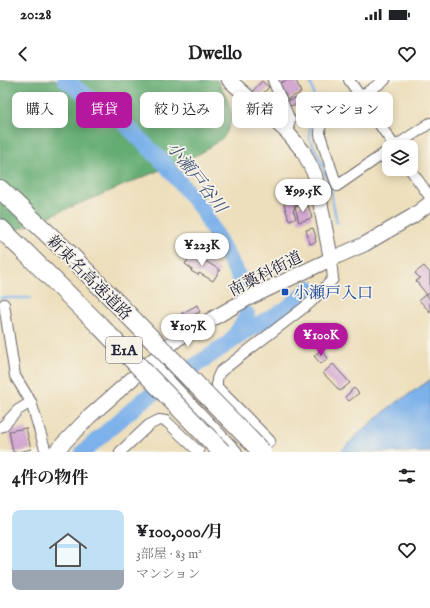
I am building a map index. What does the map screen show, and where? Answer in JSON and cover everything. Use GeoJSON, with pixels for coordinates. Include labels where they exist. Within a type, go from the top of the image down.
{"type":"FeatureCollection","features":[{"type":"Feature","properties":{"kind":"highway","name":"新東名高速道路"},"geometry":{"type":"LineString","coordinates":[[0,189],[67,252],[262,452]]}},
{"type":"Feature","properties":{"kind":"highway","name":"新東名高速道路"},"geometry":{"type":"LineString","coordinates":[[0,228],[99,325],[222,452]]}},
{"type":"Feature","properties":{"kind":"main road"},"geometry":{"type":"LineString","coordinates":[[229,80],[287,132],[303,151],[315,176],[331,258]]}},
{"type":"Feature","properties":{"kind":"main road","name":"南藁科街道"},"geometry":{"type":"LineString","coordinates":[[55,452],[89,417],[177,339],[245,300],[331,258],[365,244],[413,216],[430,203]]}},
{"type":"Feature","properties":{"kind":"street"},"geometry":{"type":"LineString","coordinates":[[273,80],[290,120],[287,132]]}},
{"type":"Feature","properties":{"kind":"street"},"geometry":{"type":"LineString","coordinates":[[349,80],[357,92]]}},
{"type":"Feature","properties":{"kind":"street"},"geometry":{"type":"LineString","coordinates":[[367,92],[385,80]]}},
{"type":"Feature","properties":{"kind":"street"},"geometry":{"type":"LineString","coordinates":[[404,140],[430,123]]}},
{"type":"Feature","properties":{"kind":"street"},"geometry":{"type":"LineString","coordinates":[[320,128],[320,135],[337,186],[382,155]]}},
{"type":"Feature","properties":{"kind":"street"},"geometry":{"type":"LineString","coordinates":[[381,128],[389,140]]}},
{"type":"Feature","properties":{"kind":"street"},"geometry":{"type":"LineString","coordinates":[[415,176],[430,197]]}},
{"type":"Feature","properties":{"kind":"street"},"geometry":{"type":"LineString","coordinates":[[258,452],[270,441],[217,387],[217,379],[220,372],[310,303],[333,278],[331,258]]}},
{"type":"Feature","properties":{"kind":"street"},"geometry":{"type":"LineString","coordinates":[[4,304],[15,376],[31,402],[46,452]]}},
{"type":"Feature","properties":{"kind":"street"},"geometry":{"type":"LineString","coordinates":[[151,362],[236,452]]}},
{"type":"Feature","properties":{"kind":"street"},"geometry":{"type":"LineString","coordinates":[[0,427],[4,426],[18,410],[31,402]]}},
{"type":"Feature","properties":{"kind":"street"},"geometry":{"type":"LineString","coordinates":[[120,452],[149,425],[159,420],[166,421],[199,452]]}},
{"type":"Feature","properties":{"kind":"green space"},"geometry":{"type":"Polygon","coordinates":[[[0,80],[217,80],[224,92],[140,92],[140,128],[224,128],[224,93],[232,115],[232,120],[224,137],[201,153],[19,229],[0,232],[0,80]]]}},
{"type":"Feature","properties":{"kind":"water"},"geometry":{"type":"Polygon","coordinates":[[[430,380],[430,452],[340,452],[358,434],[390,407],[430,380]]]}},
{"type":"Feature","properties":{"kind":"building"},"geometry":{"type":"Polygon","coordinates":[[[287,80],[296,80],[301,92],[296,92],[296,95],[288,99],[288,92],[284,92],[280,83],[287,80]]]}},
{"type":"Feature","properties":{"kind":"building"},"geometry":{"type":"Polygon","coordinates":[[[262,81],[269,87],[264,92],[252,92],[262,81]]]}},
{"type":"Feature","properties":{"kind":"building"},"geometry":{"type":"Polygon","coordinates":[[[296,98],[296,105],[288,106],[288,100],[296,98]]]}},
{"type":"Feature","properties":{"kind":"building"},"geometry":{"type":"Polygon","coordinates":[[[296,200],[297,205],[294,206],[295,209],[293,210],[296,218],[289,220],[284,204],[296,200]]]}},
{"type":"Feature","properties":{"kind":"building"},"geometry":{"type":"Polygon","coordinates":[[[305,204],[305,206],[308,205],[312,218],[299,222],[295,207],[305,204]]]}},
{"type":"Feature","properties":{"kind":"building"},"geometry":{"type":"Polygon","coordinates":[[[313,228],[316,242],[310,244],[306,230],[313,228]]]}},
{"type":"Feature","properties":{"kind":"building"},"geometry":{"type":"Polygon","coordinates":[[[192,253],[220,270],[213,281],[199,273],[198,275],[191,271],[192,269],[185,264],[192,253]]]}},
{"type":"Feature","properties":{"kind":"building"},"geometry":{"type":"Polygon","coordinates":[[[424,266],[430,273],[430,292],[427,295],[416,281],[420,278],[415,273],[424,266]]]}},
{"type":"Feature","properties":{"kind":"building"},"geometry":{"type":"Polygon","coordinates":[[[426,294],[430,299],[430,312],[419,300],[426,294]]]}},
{"type":"Feature","properties":{"kind":"building"},"geometry":{"type":"Polygon","coordinates":[[[197,305],[200,312],[184,320],[181,314],[197,305]]]}},
{"type":"Feature","properties":{"kind":"building"},"geometry":{"type":"Polygon","coordinates":[[[321,350],[328,358],[321,364],[314,356],[321,350]]]}},
{"type":"Feature","properties":{"kind":"building"},"geometry":{"type":"Polygon","coordinates":[[[333,364],[350,383],[340,391],[323,373],[333,364]]]}},
{"type":"Feature","properties":{"kind":"building"},"geometry":{"type":"Polygon","coordinates":[[[354,388],[359,393],[349,401],[345,397],[354,388]]]}},
{"type":"Feature","properties":{"kind":"building"},"geometry":{"type":"Polygon","coordinates":[[[26,428],[31,449],[13,452],[9,431],[26,428]]]}},
{"type":"Feature","properties":{"kind":"waterway","name":"小瀬戸谷川"},"geometry":{"type":"LineString","coordinates":[[65,80],[121,120],[164,163],[203,211],[243,284]]}},
{"type":"Feature","properties":{"kind":"waterway"},"geometry":{"type":"LineString","coordinates":[[310,80],[314,102],[309,136],[318,154],[329,183],[337,223]]}},
{"type":"Feature","properties":{"kind":"waterway","name":"小瀬戸谷川"},"geometry":{"type":"LineString","coordinates":[[83,452],[142,401],[250,329],[286,309],[310,288]]}},
{"type":"Feature","properties":{"kind":"waterway"},"geometry":{"type":"LineString","coordinates":[[0,298],[30,298]]}},
{"type":"Feature","properties":{"kind":"waterway","name":"小瀬戸谷川"},"geometry":{"type":"LineString","coordinates":[[232,339],[243,323],[247,314]]}},
{"type":"Feature","properties":{"kind":"place","name":"小瀬戸入口"},"geometry":{"type":"Point","coordinates":[285,292]}}]}
